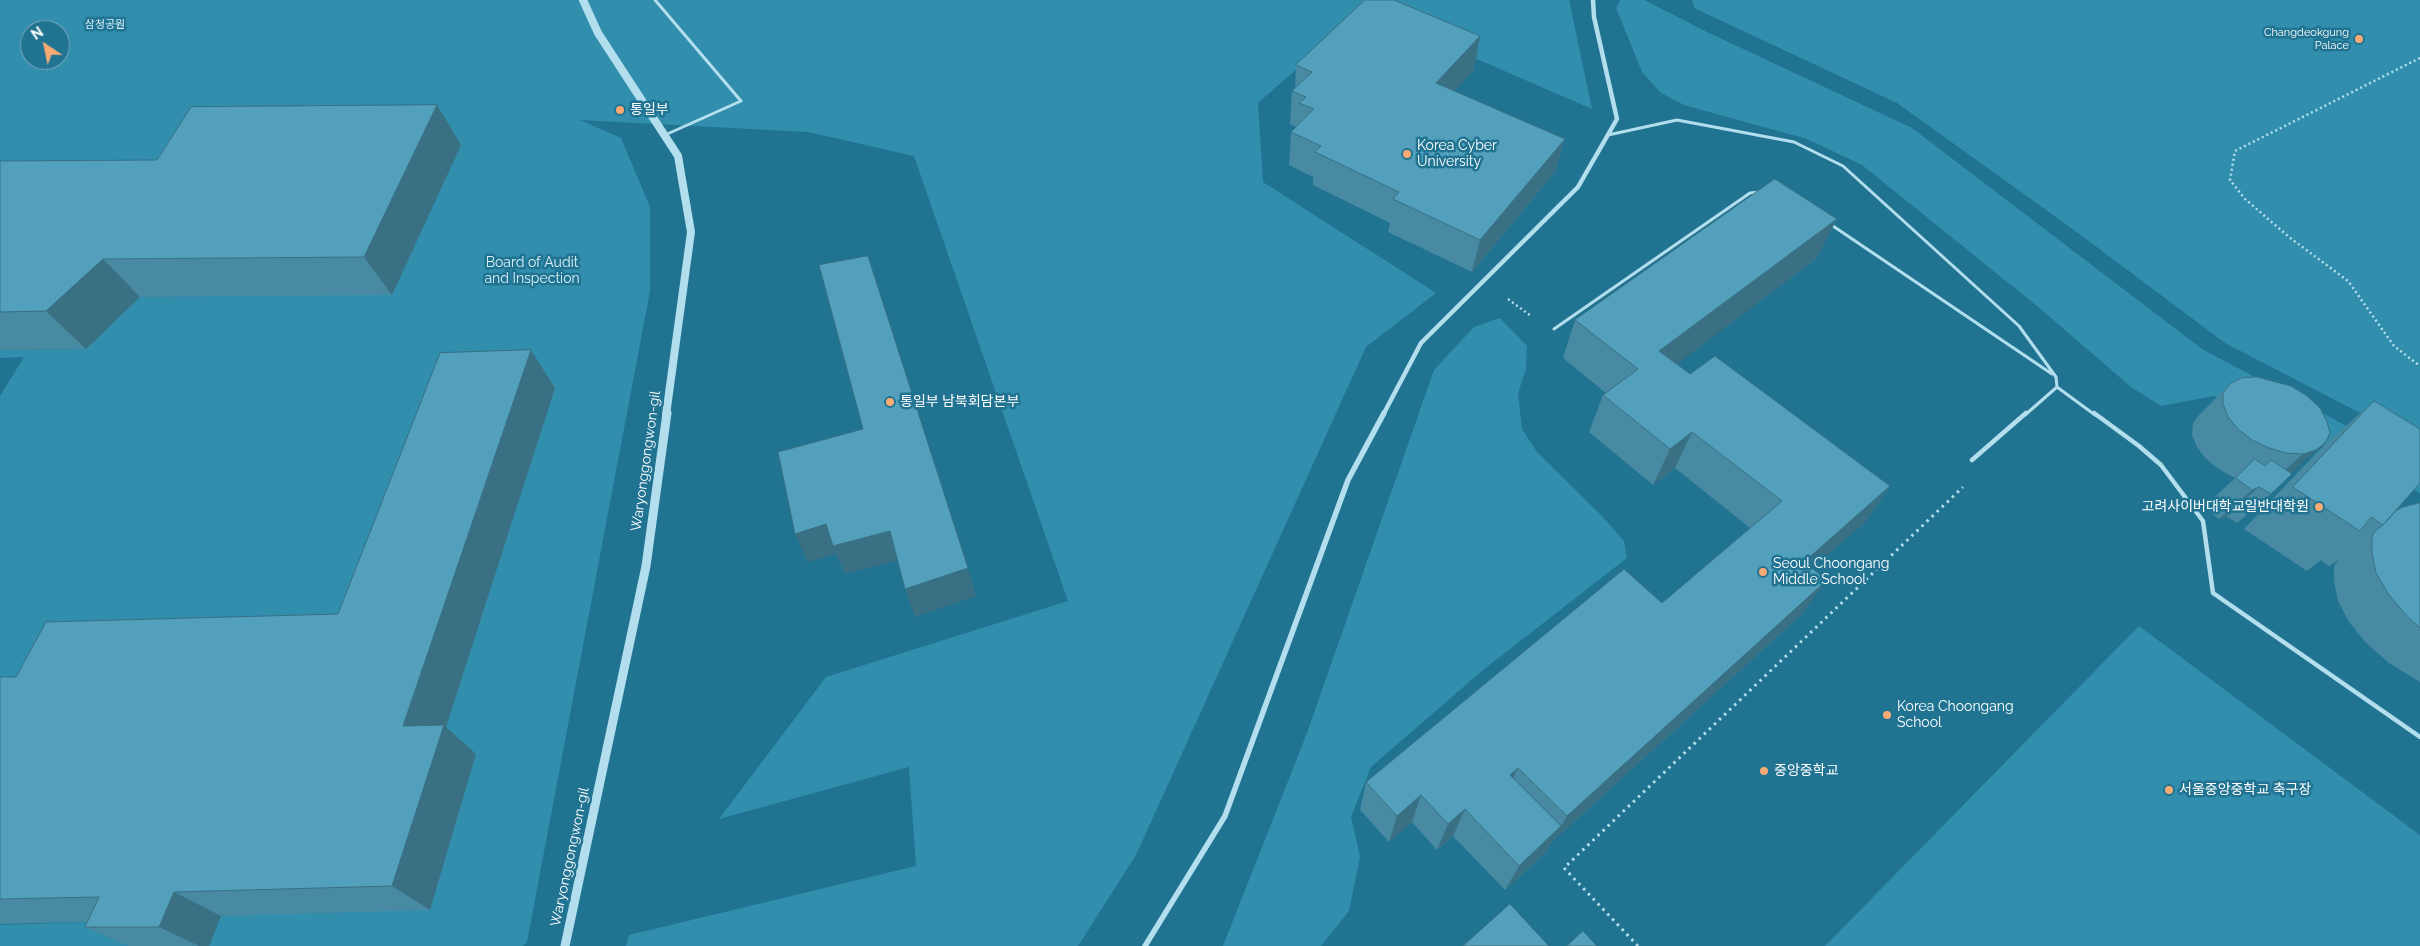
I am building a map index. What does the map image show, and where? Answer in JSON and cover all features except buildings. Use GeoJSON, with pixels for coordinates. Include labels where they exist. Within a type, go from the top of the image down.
{"type":"FeatureCollection","features":[{"type":"Feature","properties":{"kind":"street","name":"Waryonggongwon-gil"},"geometry":{"type":"LineString","coordinates":[[565,946],[646,566],[691,232],[678,156],[598,33],[583,0]]}},
{"type":"Feature","properties":{"kind":"street"},"geometry":{"type":"LineString","coordinates":[[1146,946],[1225,816],[1348,480],[1421,343],[1578,187],[1617,119],[1594,17],[1593,0]]}},
{"type":"Feature","properties":{"kind":"lane"},"geometry":{"type":"LineString","coordinates":[[655,0],[740,101],[665,135]]}},
{"type":"Feature","properties":{"kind":"lane"},"geometry":{"type":"LineString","coordinates":[[1608,135],[1677,120],[1794,142],[1843,166],[2020,326],[2056,377],[2057,387],[2139,446],[2161,465],[2204,521],[2213,593],[2420,737]]}},
{"type":"Feature","properties":{"kind":"lane"},"geometry":{"type":"LineString","coordinates":[[1554,329],[1750,193],[1767,192]]}},
{"type":"Feature","properties":{"kind":"lane"},"geometry":{"type":"LineString","coordinates":[[1828,223],[2056,377]]}},
{"type":"Feature","properties":{"kind":"lane"},"geometry":{"type":"LineString","coordinates":[[1972,460],[2057,387]]}},
{"type":"Feature","properties":{"kind":"path"},"geometry":{"type":"LineString","coordinates":[[2420,58],[2235,150],[2230,180],[2252,205],[2289,237],[2348,281],[2394,346],[2420,366]]}},
{"type":"Feature","properties":{"kind":"path"},"geometry":{"type":"LineString","coordinates":[[1638,946],[1564,868],[1976,474],[1972,460]]}},
{"type":"Feature","properties":{"kind":"green space"},"geometry":{"type":"Polygon","coordinates":[[[0,0],[1569,0],[1592,109],[1364,10],[1258,103],[1263,182],[1436,293],[1366,347],[1136,855],[1078,946],[626,946],[629,935],[916,866],[909,767],[719,819],[826,677],[1068,601],[914,156],[808,132],[580,120],[621,138],[650,207],[650,291],[527,942],[523,946],[209,946],[221,916],[437,755],[373,647],[0,709],[0,396],[24,357],[0,358],[0,350],[86,349],[191,200],[0,177],[0,0]]]}},
{"type":"Feature","properties":{"kind":"green space"},"geometry":{"type":"Polygon","coordinates":[[[1620,0],[1644,0],[1707,32],[1912,128],[2202,349],[2420,465],[2420,493],[2267,412],[2214,396],[2161,406],[2131,387],[2037,306],[1862,165],[1807,139],[1684,105],[1661,93],[1642,72],[1616,8],[1620,0]]]}},
{"type":"Feature","properties":{"kind":"green space"},"geometry":{"type":"Polygon","coordinates":[[[1692,0],[2420,0],[2420,444],[2225,343],[2074,230],[1897,103],[1694,8],[1692,0]]]}},
{"type":"Feature","properties":{"kind":"green space"},"geometry":{"type":"Polygon","coordinates":[[[1500,318],[1527,346],[1526,369],[1518,393],[1522,429],[1537,452],[1601,515],[1624,541],[1627,558],[1483,670],[1371,767],[1351,817],[1360,857],[1349,911],[1321,946],[1223,946],[1307,733],[1434,370],[1474,327],[1500,318]]]}},
{"type":"Feature","properties":{"kind":"green space","name":"서울중앙중학교 축구장"},"geometry":{"type":"Polygon","coordinates":[[[2139,626],[2420,835],[2420,946],[1825,946],[2139,626]]]}},
{"type":"Feature","properties":{"kind":"green space"},"geometry":{"type":"Polygon","coordinates":[[[149,920],[138,946],[0,946],[0,925],[149,920]]]}},
{"type":"Feature","properties":{"kind":"place","name":"Changdeokgung Palace"},"geometry":{"type":"Point","coordinates":[2359,39]}},
{"type":"Feature","properties":{"kind":"place","name":"통일부"},"geometry":{"type":"Point","coordinates":[620,110]}},
{"type":"Feature","properties":{"kind":"place","name":"Korea Cyber University"},"geometry":{"type":"Point","coordinates":[1407,154]}},
{"type":"Feature","properties":{"kind":"place","name":"통일부 남북회담본부"},"geometry":{"type":"Point","coordinates":[890,402]}},
{"type":"Feature","properties":{"kind":"place","name":"고려사이버대학교일반대학원"},"geometry":{"type":"Point","coordinates":[2319,507]}},
{"type":"Feature","properties":{"kind":"place","name":"Seoul Choongang Middle School"},"geometry":{"type":"Point","coordinates":[1763,572]}},
{"type":"Feature","properties":{"kind":"place","name":"Korea Choongang School"},"geometry":{"type":"Point","coordinates":[1887,715]}},
{"type":"Feature","properties":{"kind":"place","name":"중앙중학교"},"geometry":{"type":"Point","coordinates":[1764,771]}},
{"type":"Feature","properties":{"kind":"place","name":"서울중앙중학교 축구장"},"geometry":{"type":"Point","coordinates":[2169,790]}},
{"type":"Feature","properties":{"kind":"park label","name":"삼청공원"},"geometry":{"type":"Point","coordinates":[105,25]}},
{"type":"Feature","properties":{"kind":"park label","name":"Board of Audit and Inspection"},"geometry":{"type":"Point","coordinates":[532,272]}}]}
